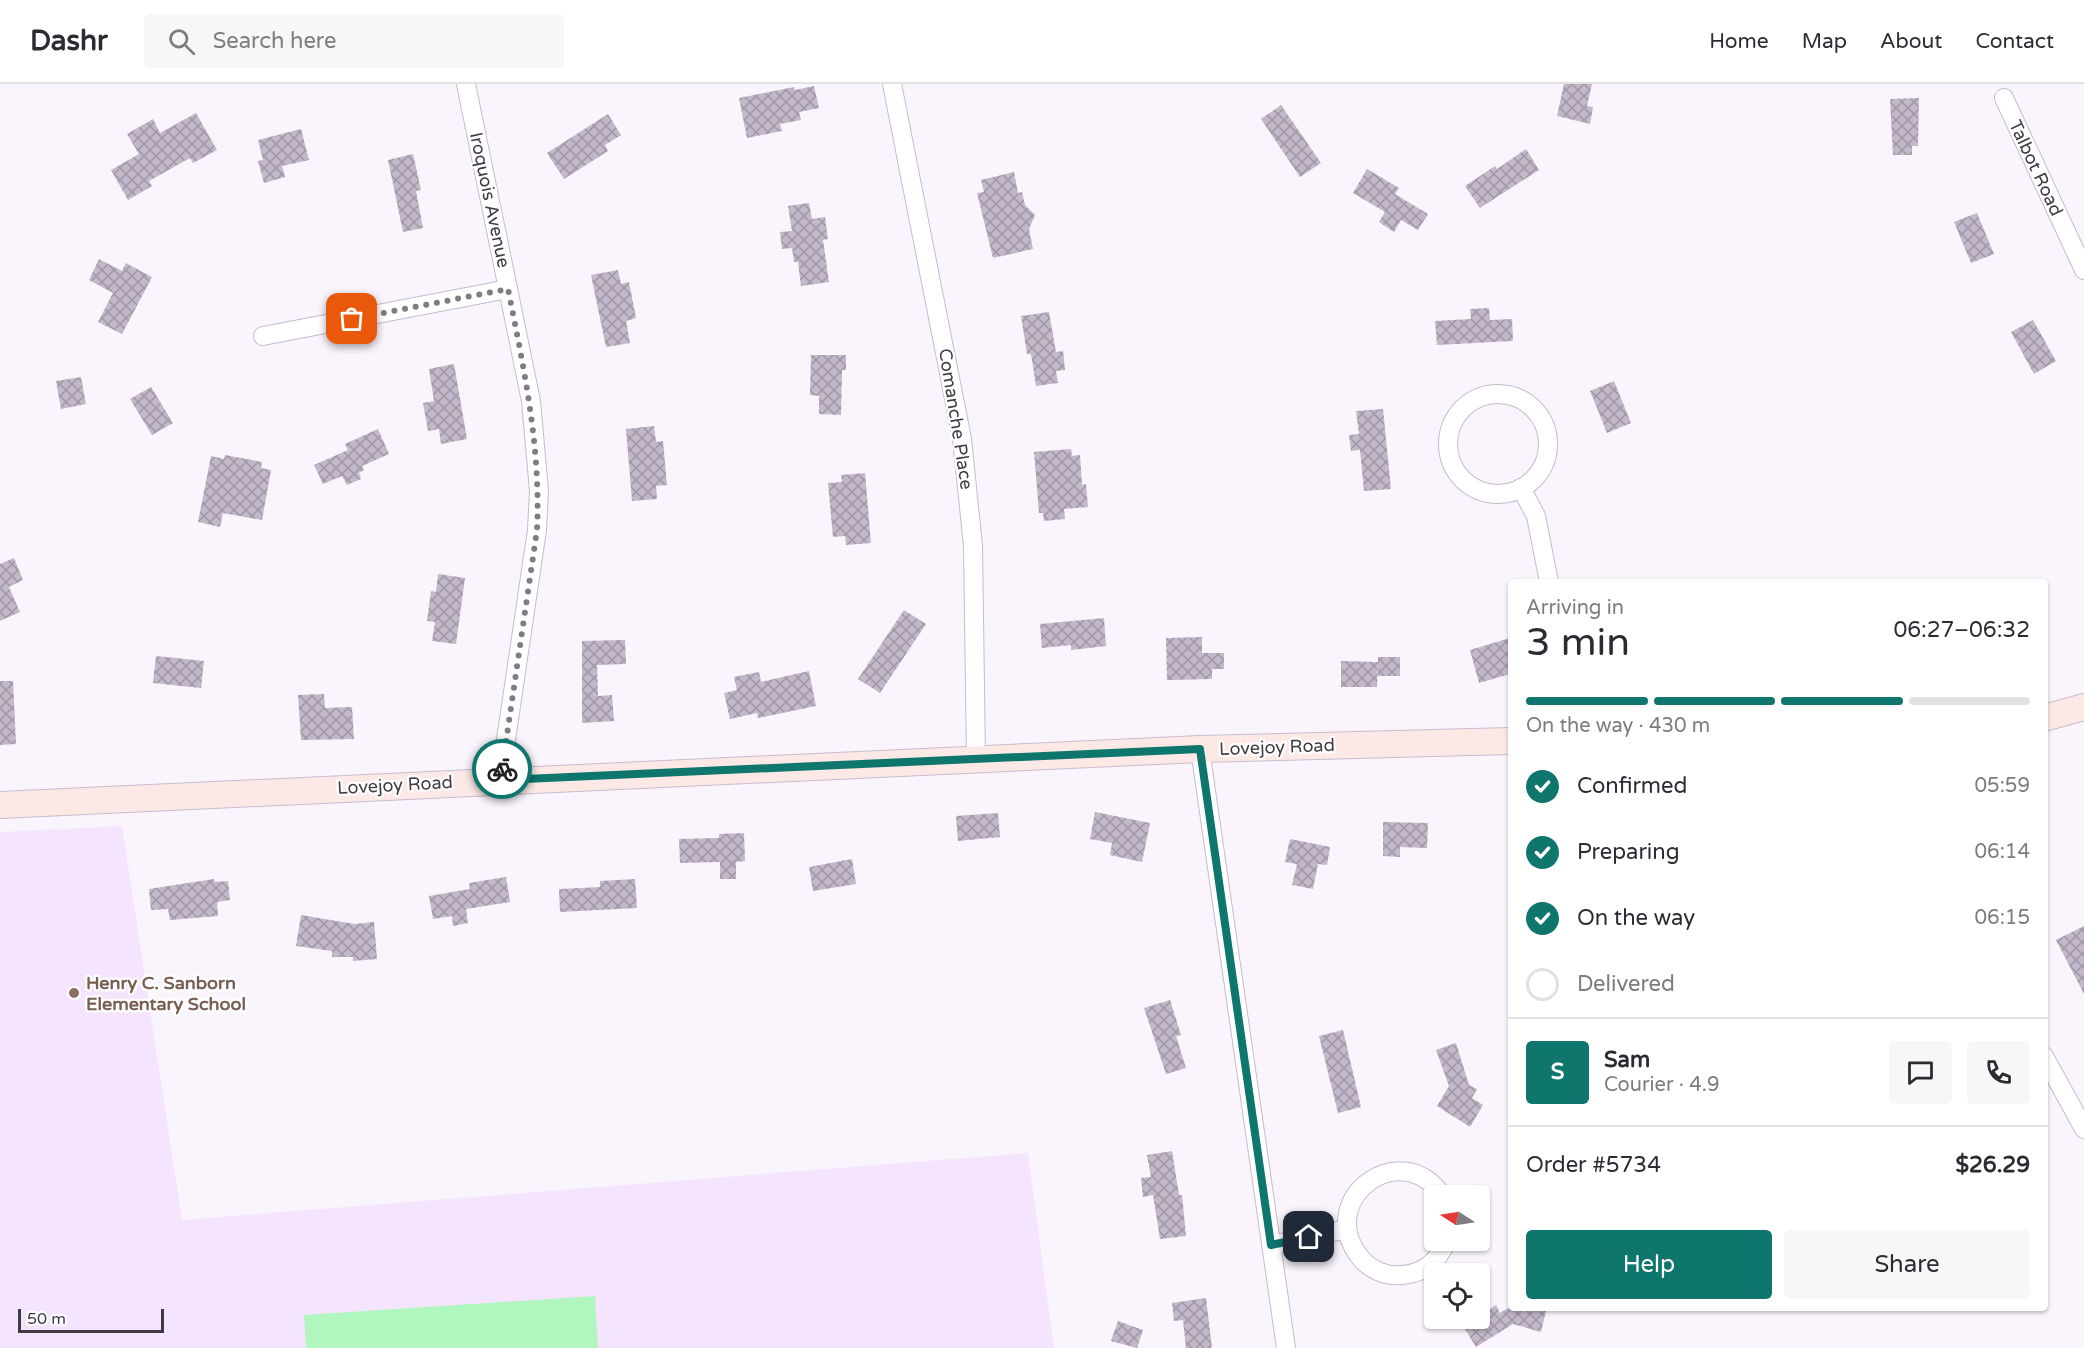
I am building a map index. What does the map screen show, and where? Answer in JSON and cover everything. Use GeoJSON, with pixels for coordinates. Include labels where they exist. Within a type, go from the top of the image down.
{"type":"FeatureCollection","features":[{"type":"Feature","properties":{"kind":"main road"},"geometry":{"type":"LineString","coordinates":[[2048,717],[2084,707]]}},
{"type":"Feature","properties":{"kind":"main road","name":"Lovejoy Road"},"geometry":{"type":"LineString","coordinates":[[0,805],[1200,749],[1508,741]]}},
{"type":"Feature","properties":{"kind":"street","name":"Iroquois Avenue"},"geometry":{"type":"LineString","coordinates":[[466,84],[531,401],[539,491],[537,530],[500,780]]}},
{"type":"Feature","properties":{"kind":"street","name":"Comanche Place"},"geometry":{"type":"LineString","coordinates":[[892,84],[962,439],[973,546],[976,759]]}},
{"type":"Feature","properties":{"kind":"street","name":"Talbot Road"},"geometry":{"type":"LineString","coordinates":[[2004,98],[2084,270]]}},
{"type":"Feature","properties":{"kind":"street"},"geometry":{"type":"LineString","coordinates":[[263,336],[508,289]]}},
{"type":"Feature","properties":{"kind":"street"},"geometry":{"type":"LineString","coordinates":[[1492,395],[1504,395],[1525,402],[1541,419],[1548,441],[1544,463],[1531,482],[1521,488],[1502,494],[1482,492],[1465,482],[1453,465],[1449,435],[1456,417],[1471,402],[1492,395]]}},
{"type":"Feature","properties":{"kind":"street"},"geometry":{"type":"LineString","coordinates":[[1521,488],[1536,516],[1547,579]]}},
{"type":"Feature","properties":{"kind":"street"},"geometry":{"type":"LineString","coordinates":[[1200,749],[1286,1348]]}},
{"type":"Feature","properties":{"kind":"street"},"geometry":{"type":"LineString","coordinates":[[2048,1064],[2084,1130]]}},
{"type":"Feature","properties":{"kind":"street"},"geometry":{"type":"LineString","coordinates":[[1431,1185],[1424,1178],[1409,1172],[1393,1171],[1377,1175],[1353,1197],[1348,1213],[1347,1229],[1352,1246],[1362,1261],[1377,1271],[1395,1276],[1413,1274],[1429,1266],[1443,1251]]}},
{"type":"Feature","properties":{"kind":"street"},"geometry":{"type":"LineString","coordinates":[[1271,1245],[1347,1229]]}},
{"type":"Feature","properties":{"kind":"shaded area","name":"Henry C. Sanborn Elementary School"},"geometry":{"type":"Polygon","coordinates":[[[122,826],[182,1220],[1028,1153],[1054,1348],[0,1348],[0,832],[122,826]]]}},
{"type":"Feature","properties":{"kind":"green space"},"geometry":{"type":"Polygon","coordinates":[[[595,1296],[598,1348],[306,1348],[304,1315],[595,1296]]]}},
{"type":"Feature","properties":{"kind":"building"},"geometry":{"type":"Polygon","coordinates":[[[1564,84],[1592,84],[1587,106],[1593,107],[1590,124],[1557,116],[1564,84]]]}},
{"type":"Feature","properties":{"kind":"building"},"geometry":{"type":"Polygon","coordinates":[[[814,86],[819,108],[799,112],[801,120],[780,124],[782,131],[747,138],[739,98],[794,87],[795,90],[814,86]]]}},
{"type":"Feature","properties":{"kind":"building"},"geometry":{"type":"Polygon","coordinates":[[[1919,98],[1918,146],[1912,146],[1912,155],[1893,155],[1890,99],[1919,98]]]}},
{"type":"Feature","properties":{"kind":"building"},"geometry":{"type":"Polygon","coordinates":[[[1281,105],[1321,163],[1300,177],[1261,119],[1281,105]]]}},
{"type":"Feature","properties":{"kind":"building"},"geometry":{"type":"Polygon","coordinates":[[[196,113],[217,150],[193,163],[190,158],[149,181],[152,186],[128,200],[111,170],[139,154],[127,134],[153,119],[160,133],[196,113]]]}},
{"type":"Feature","properties":{"kind":"building"},"geometry":{"type":"Polygon","coordinates":[[[608,114],[621,135],[605,145],[608,151],[564,179],[547,153],[608,114]]]}},
{"type":"Feature","properties":{"kind":"building"},"geometry":{"type":"Polygon","coordinates":[[[301,129],[309,160],[282,166],[285,177],[264,183],[258,161],[263,160],[258,140],[301,129]]]}},
{"type":"Feature","properties":{"kind":"building"},"geometry":{"type":"Polygon","coordinates":[[[1526,149],[1539,170],[1480,208],[1465,186],[1495,166],[1497,169],[1526,149]]]}},
{"type":"Feature","properties":{"kind":"building"},"geometry":{"type":"Polygon","coordinates":[[[413,154],[421,190],[416,191],[423,228],[403,232],[388,160],[413,154]]]}},
{"type":"Feature","properties":{"kind":"building"},"geometry":{"type":"Polygon","coordinates":[[[1367,169],[1399,188],[1395,194],[1428,214],[1418,230],[1401,220],[1394,232],[1379,222],[1385,212],[1353,193],[1367,169]]]}},
{"type":"Feature","properties":{"kind":"building"},"geometry":{"type":"Polygon","coordinates":[[[1014,172],[1018,193],[1022,192],[1025,205],[1035,215],[1029,229],[1033,249],[993,258],[977,193],[984,192],[981,180],[1014,172]]]}},
{"type":"Feature","properties":{"kind":"building"},"geometry":{"type":"Polygon","coordinates":[[[809,203],[812,219],[825,217],[828,239],[823,240],[829,282],[801,286],[798,262],[794,262],[792,248],[782,249],[780,232],[792,231],[788,206],[809,203]]]}},
{"type":"Feature","properties":{"kind":"building"},"geometry":{"type":"Polygon","coordinates":[[[1977,213],[1994,254],[1971,263],[1954,222],[1977,213]]]}},
{"type":"Feature","properties":{"kind":"building"},"geometry":{"type":"Polygon","coordinates":[[[99,259],[122,271],[126,263],[152,277],[122,334],[98,322],[113,293],[89,280],[99,259]]]}},
{"type":"Feature","properties":{"kind":"building"},"geometry":{"type":"Polygon","coordinates":[[[618,270],[621,284],[629,282],[636,318],[626,321],[630,343],[606,347],[591,275],[618,270]]]}},
{"type":"Feature","properties":{"kind":"building"},"geometry":{"type":"Polygon","coordinates":[[[1489,308],[1490,320],[1512,319],[1513,341],[1437,345],[1435,321],[1471,319],[1470,309],[1489,308]]]}},
{"type":"Feature","properties":{"kind":"building"},"geometry":{"type":"Polygon","coordinates":[[[1049,312],[1056,352],[1063,351],[1065,370],[1056,371],[1058,383],[1036,386],[1031,354],[1027,354],[1021,316],[1049,312]]]}},
{"type":"Feature","properties":{"kind":"building"},"geometry":{"type":"Polygon","coordinates":[[[2033,320],[2056,361],[2034,374],[2011,332],[2033,320]]]}},
{"type":"Feature","properties":{"kind":"building"},"geometry":{"type":"Polygon","coordinates":[[[811,355],[846,355],[846,370],[842,370],[841,415],[819,414],[819,396],[810,395],[811,355]]]}},
{"type":"Feature","properties":{"kind":"building"},"geometry":{"type":"Polygon","coordinates":[[[454,364],[467,439],[441,444],[439,429],[428,431],[423,403],[434,401],[429,369],[454,364]]]}},
{"type":"Feature","properties":{"kind":"building"},"geometry":{"type":"Polygon","coordinates":[[[81,377],[86,404],[61,409],[56,381],[81,377]]]}},
{"type":"Feature","properties":{"kind":"building"},"geometry":{"type":"Polygon","coordinates":[[[1614,381],[1631,423],[1607,433],[1590,391],[1614,381]]]}},
{"type":"Feature","properties":{"kind":"building"},"geometry":{"type":"Polygon","coordinates":[[[151,387],[173,423],[152,435],[130,399],[151,387]]]}},
{"type":"Feature","properties":{"kind":"building"},"geometry":{"type":"Polygon","coordinates":[[[1383,409],[1391,489],[1364,491],[1360,450],[1351,451],[1349,435],[1359,434],[1356,411],[1383,409]]]}},
{"type":"Feature","properties":{"kind":"building"},"geometry":{"type":"Polygon","coordinates":[[[654,426],[656,442],[663,441],[667,485],[656,486],[657,499],[632,501],[626,429],[654,426]]]}},
{"type":"Feature","properties":{"kind":"building"},"geometry":{"type":"Polygon","coordinates":[[[378,429],[389,454],[362,466],[364,470],[359,473],[361,479],[347,485],[342,476],[323,484],[314,465],[348,450],[345,444],[378,429]]]}},
{"type":"Feature","properties":{"kind":"building"},"geometry":{"type":"Polygon","coordinates":[[[1071,449],[1072,456],[1080,455],[1082,485],[1086,484],[1088,507],[1064,509],[1065,519],[1044,521],[1043,513],[1039,513],[1034,452],[1071,449]]]}},
{"type":"Feature","properties":{"kind":"building"},"geometry":{"type":"Polygon","coordinates":[[[225,455],[262,462],[261,468],[271,470],[262,520],[223,513],[220,527],[198,522],[211,456],[224,459],[225,455]]]}},
{"type":"Feature","properties":{"kind":"building"},"geometry":{"type":"Polygon","coordinates":[[[865,473],[871,543],[846,545],[845,536],[833,537],[828,483],[842,482],[841,475],[865,473]]]}},
{"type":"Feature","properties":{"kind":"building"},"geometry":{"type":"Polygon","coordinates":[[[14,558],[23,580],[9,587],[20,612],[0,621],[0,564],[14,558]]]}},
{"type":"Feature","properties":{"kind":"building"},"geometry":{"type":"Polygon","coordinates":[[[438,574],[465,578],[456,644],[432,641],[435,622],[427,621],[431,591],[436,592],[438,574]]]}},
{"type":"Feature","properties":{"kind":"building"},"geometry":{"type":"Polygon","coordinates":[[[904,610],[926,624],[880,693],[858,679],[904,610]]]}},
{"type":"Feature","properties":{"kind":"building"},"geometry":{"type":"Polygon","coordinates":[[[1104,618],[1106,646],[1071,650],[1071,645],[1042,648],[1040,624],[1104,618]]]}},
{"type":"Feature","properties":{"kind":"building"},"geometry":{"type":"Polygon","coordinates":[[[1202,637],[1202,653],[1224,653],[1224,669],[1212,669],[1212,679],[1167,680],[1166,638],[1202,637]]]}},
{"type":"Feature","properties":{"kind":"building"},"geometry":{"type":"Polygon","coordinates":[[[1508,639],[1508,675],[1479,683],[1470,650],[1508,639]]]}},
{"type":"Feature","properties":{"kind":"building"},"geometry":{"type":"Polygon","coordinates":[[[625,640],[626,664],[597,665],[598,696],[612,695],[614,721],[582,723],[582,641],[625,640]]]}},
{"type":"Feature","properties":{"kind":"building"},"geometry":{"type":"Polygon","coordinates":[[[156,656],[204,661],[201,688],[153,683],[156,656]]]}},
{"type":"Feature","properties":{"kind":"building"},"geometry":{"type":"Polygon","coordinates":[[[1378,657],[1400,657],[1400,676],[1378,676],[1378,657]]]}},
{"type":"Feature","properties":{"kind":"building"},"geometry":{"type":"Polygon","coordinates":[[[1341,661],[1378,662],[1377,687],[1341,687],[1341,661]]]}},
{"type":"Feature","properties":{"kind":"building"},"geometry":{"type":"Polygon","coordinates":[[[809,671],[816,706],[758,718],[757,713],[730,719],[724,693],[737,690],[734,677],[759,672],[761,682],[809,671]]]}},
{"type":"Feature","properties":{"kind":"building"},"geometry":{"type":"Polygon","coordinates":[[[0,681],[13,681],[16,744],[0,745],[0,681]]]}},
{"type":"Feature","properties":{"kind":"building"},"geometry":{"type":"Polygon","coordinates":[[[324,694],[325,708],[352,707],[354,739],[301,740],[298,695],[324,694]]]}},
{"type":"Feature","properties":{"kind":"building"},"geometry":{"type":"Polygon","coordinates":[[[1095,812],[1150,823],[1142,862],[1110,855],[1112,843],[1090,839],[1095,812]]]}},
{"type":"Feature","properties":{"kind":"building"},"geometry":{"type":"Polygon","coordinates":[[[998,813],[1000,837],[958,841],[956,816],[998,813]]]}},
{"type":"Feature","properties":{"kind":"building"},"geometry":{"type":"Polygon","coordinates":[[[1383,822],[1428,823],[1427,848],[1400,847],[1400,857],[1383,856],[1383,822]]]}},
{"type":"Feature","properties":{"kind":"building"},"geometry":{"type":"Polygon","coordinates":[[[744,833],[745,861],[736,862],[736,879],[720,879],[720,862],[680,863],[679,839],[719,838],[719,834],[744,833]]]}},
{"type":"Feature","properties":{"kind":"building"},"geometry":{"type":"Polygon","coordinates":[[[1290,839],[1330,847],[1327,865],[1318,864],[1313,889],[1292,885],[1297,864],[1285,862],[1290,839]]]}},
{"type":"Feature","properties":{"kind":"building"},"geometry":{"type":"Polygon","coordinates":[[[852,859],[856,884],[813,891],[809,867],[852,859]]]}},
{"type":"Feature","properties":{"kind":"building"},"geometry":{"type":"Polygon","coordinates":[[[506,877],[510,902],[466,909],[468,923],[453,926],[452,916],[433,919],[429,896],[470,889],[469,883],[506,877]]]}},
{"type":"Feature","properties":{"kind":"building"},"geometry":{"type":"Polygon","coordinates":[[[214,879],[215,882],[228,881],[230,900],[217,902],[218,916],[170,920],[168,909],[151,910],[149,889],[214,879]]]}},
{"type":"Feature","properties":{"kind":"building"},"geometry":{"type":"Polygon","coordinates":[[[635,879],[637,908],[560,912],[559,889],[600,887],[600,881],[635,879]]]}},
{"type":"Feature","properties":{"kind":"building"},"geometry":{"type":"Polygon","coordinates":[[[301,915],[354,924],[374,922],[377,959],[353,961],[353,957],[332,957],[332,951],[296,946],[301,915]]]}},
{"type":"Feature","properties":{"kind":"building"},"geometry":{"type":"Polygon","coordinates":[[[2084,926],[2084,994],[2056,940],[2084,926]]]}},
{"type":"Feature","properties":{"kind":"building"},"geometry":{"type":"Polygon","coordinates":[[[1170,1000],[1181,1035],[1176,1036],[1186,1068],[1166,1074],[1144,1008],[1170,1000]]]}},
{"type":"Feature","properties":{"kind":"building"},"geometry":{"type":"Polygon","coordinates":[[[1343,1030],[1361,1107],[1338,1113],[1319,1036],[1343,1030]]]}},
{"type":"Feature","properties":{"kind":"building"},"geometry":{"type":"Polygon","coordinates":[[[1456,1043],[1469,1085],[1477,1089],[1472,1098],[1483,1105],[1470,1127],[1437,1106],[1449,1086],[1436,1050],[1456,1043]]]}},
{"type":"Feature","properties":{"kind":"building"},"geometry":{"type":"Polygon","coordinates":[[[1172,1151],[1179,1195],[1182,1195],[1186,1236],[1160,1239],[1153,1195],[1143,1197],[1141,1178],[1151,1177],[1147,1155],[1172,1151]]]}},
{"type":"Feature","properties":{"kind":"building"},"geometry":{"type":"Polygon","coordinates":[[[1206,1298],[1212,1348],[1186,1348],[1183,1320],[1174,1321],[1172,1303],[1206,1298]]]}},
{"type":"Feature","properties":{"kind":"building"},"geometry":{"type":"Polygon","coordinates":[[[1496,1305],[1500,1313],[1508,1308],[1508,1311],[1546,1311],[1541,1332],[1513,1324],[1476,1347],[1465,1329],[1490,1329],[1490,1309],[1496,1305]]]}},
{"type":"Feature","properties":{"kind":"building"},"geometry":{"type":"Polygon","coordinates":[[[1118,1321],[1143,1330],[1137,1348],[1111,1341],[1118,1321]]]}},
{"type":"Feature","properties":{"kind":"way so far"},"geometry":{"type":"LineString","coordinates":[[352,319],[508,289],[531,401],[539,491],[537,530],[502,769]]}},
{"type":"Feature","properties":{"kind":"place","name":"Henry C. Sanborn Elementary School"},"geometry":{"type":"Point","coordinates":[74,993]}},
{"type":"Feature","properties":{"kind":"route"},"geometry":{"type":"LineString","coordinates":[[502,769],[500,780],[1200,749],[1271,1245],[1309,1237]]}}]}
